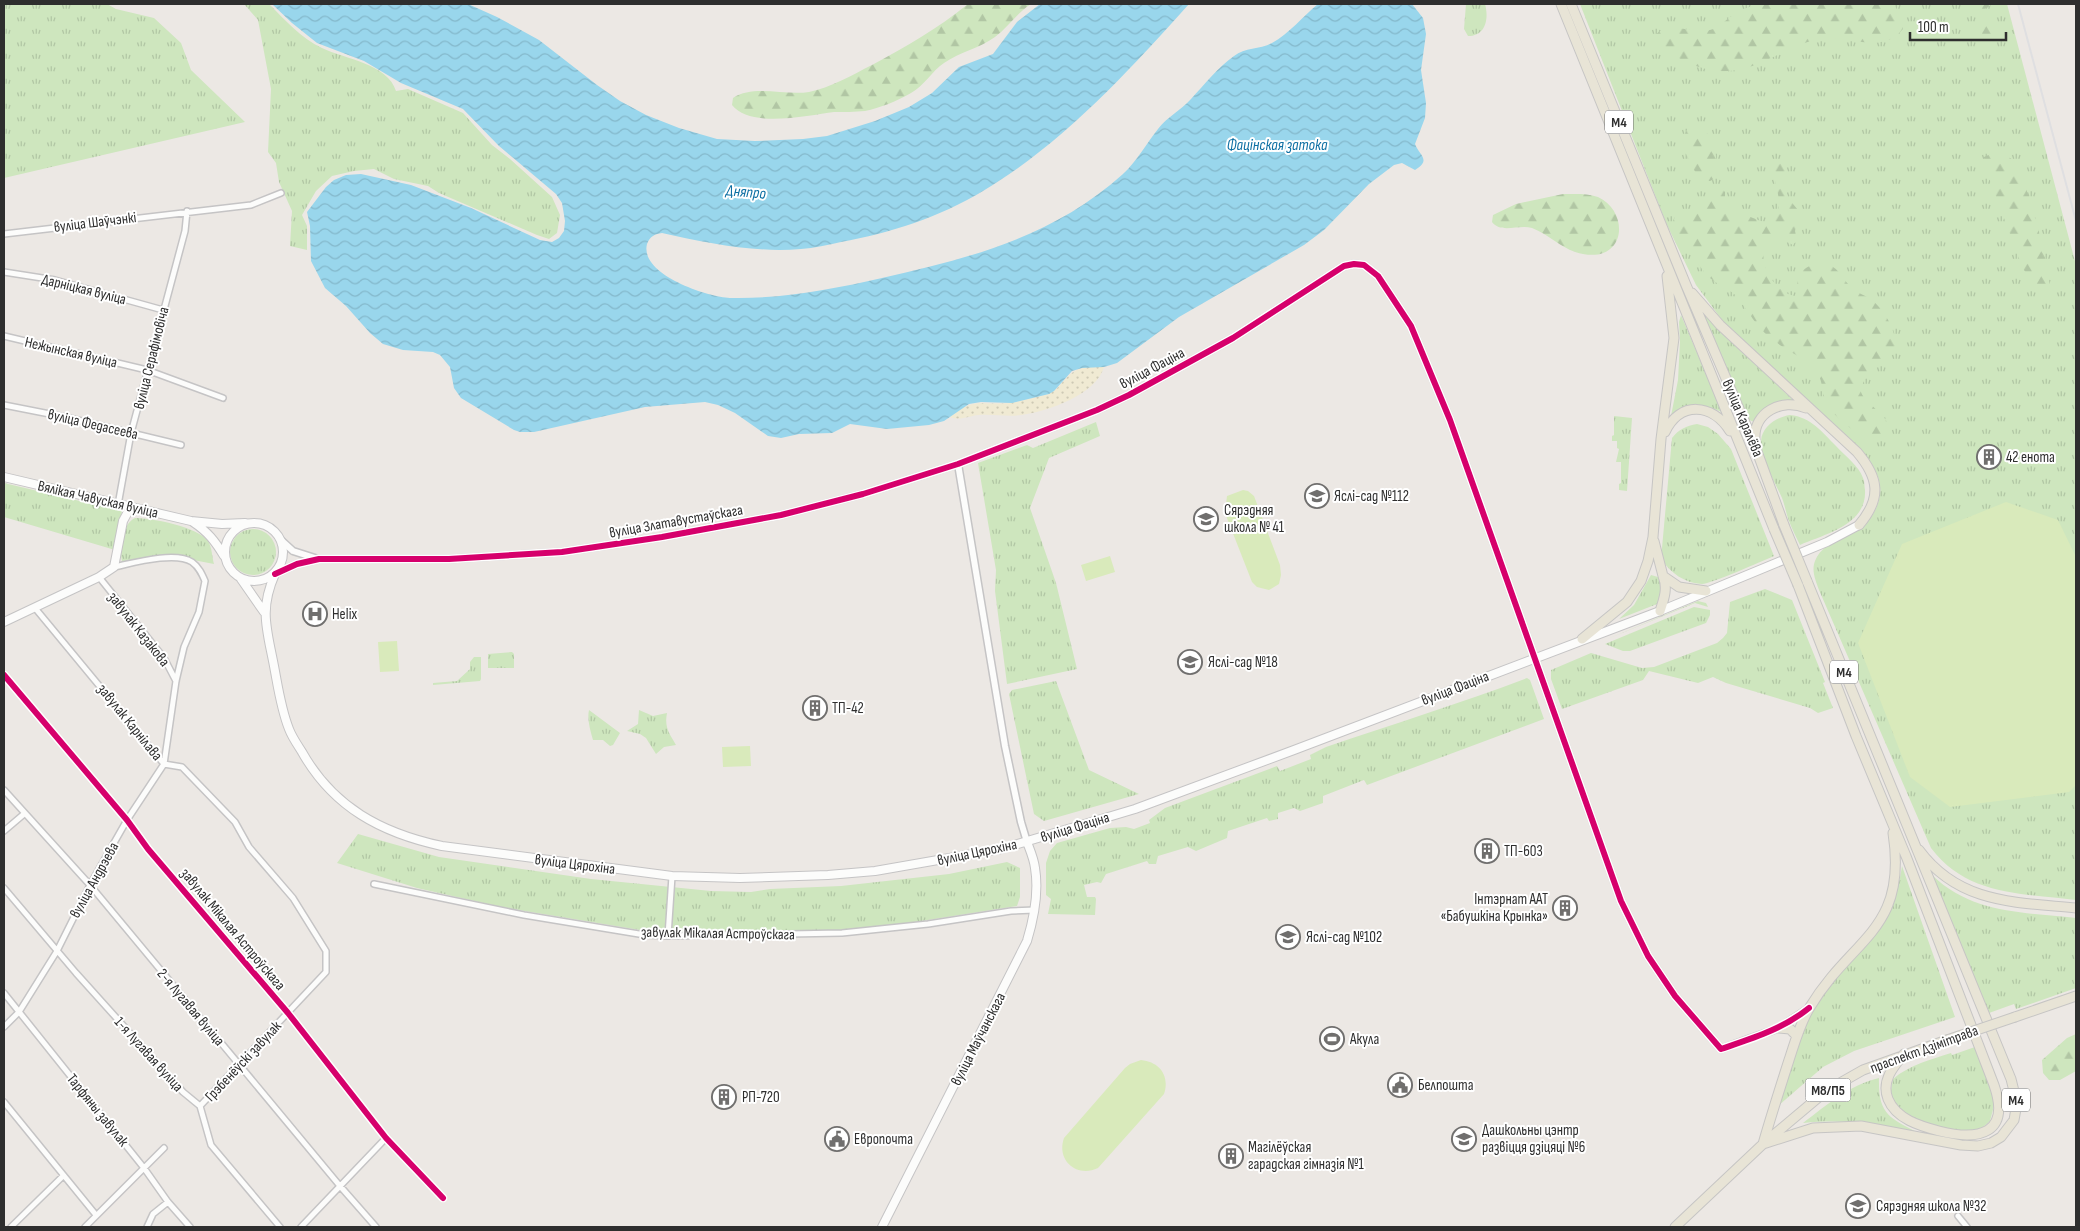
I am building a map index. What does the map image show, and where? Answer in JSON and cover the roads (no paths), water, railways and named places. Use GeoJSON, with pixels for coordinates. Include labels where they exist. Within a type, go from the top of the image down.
{"type":"FeatureCollection","features":[{"type":"Feature","properties":{"kind":"main road","name":"вуліца Каралёва"},"geometry":{"type":"LineString","coordinates":[[1561,4],[1798,585],[1856,736],[1891,820]]}},
{"type":"Feature","properties":{"kind":"main road","name":"вуліца Каралёва"},"geometry":{"type":"LineString","coordinates":[[1571,4],[1686,285],[1755,446],[1784,525],[1910,835]]}},
{"type":"Feature","properties":{"kind":"main road"},"geometry":{"type":"LineString","coordinates":[[1582,639],[1627,602],[1641,581],[1653,537],[1661,439],[1674,338],[1666,264]]}},
{"type":"Feature","properties":{"kind":"main road"},"geometry":{"type":"LineString","coordinates":[[1686,285],[1720,325],[1857,452],[1868,466],[1875,485],[1873,503],[1859,525]]}},
{"type":"Feature","properties":{"kind":"main road"},"geometry":{"type":"LineString","coordinates":[[1755,446],[1754,432],[1765,413],[1777,406],[1788,403],[1799,405],[1812,411]]}},
{"type":"Feature","properties":{"kind":"main road"},"geometry":{"type":"LineString","coordinates":[[1661,439],[1670,421],[1677,414],[1696,409],[1714,414],[1723,420],[1743,452]]}},
{"type":"Feature","properties":{"kind":"main road","name":"Вялікая Чавуская вуліца"},"geometry":{"type":"LineString","coordinates":[[4,477],[192,521],[222,524],[245,523]]}},
{"type":"Feature","properties":{"kind":"main road"},"geometry":{"type":"LineString","coordinates":[[4,622],[99,577],[114,567],[123,521],[130,508]]}},
{"type":"Feature","properties":{"kind":"main road","name":"Вялікая Чавуская вуліца"},"geometry":{"type":"LineString","coordinates":[[192,521],[210,535],[224,556]]}},
{"type":"Feature","properties":{"kind":"main road"},"geometry":{"type":"LineString","coordinates":[[245,523],[262,523],[277,534],[282,541],[282,554],[275,574],[260,581],[241,579],[228,566],[224,556],[225,545],[230,535],[245,523]]}},
{"type":"Feature","properties":{"kind":"main road","name":"вуліца Фаціна"},"geometry":{"type":"LineString","coordinates":[[1027,842],[1135,810],[1660,611],[1827,542],[1859,525]]}},
{"type":"Feature","properties":{"kind":"main road"},"geometry":{"type":"LineString","coordinates":[[1653,537],[1666,583],[1665,598],[1660,611]]}},
{"type":"Feature","properties":{"kind":"main road","name":"вуліца Цярохіна"},"geometry":{"type":"LineString","coordinates":[[275,574],[269,589],[264,612],[283,713],[290,731],[308,764],[327,787],[361,816],[389,831],[428,843],[672,876],[740,878],[828,875],[875,871],[1027,842]]}},
{"type":"Feature","properties":{"kind":"main road"},"geometry":{"type":"LineString","coordinates":[[1663,576],[1679,587],[1706,591]]}},
{"type":"Feature","properties":{"kind":"main road","name":"вуліца Цярохіна"},"geometry":{"type":"LineString","coordinates":[[241,579],[264,612]]}},
{"type":"Feature","properties":{"kind":"main road"},"geometry":{"type":"LineString","coordinates":[[1763,1144],[1797,1036],[1809,1008],[1837,971],[1881,920],[1891,901],[1896,876],[1896,855],[1891,820]]}},
{"type":"Feature","properties":{"kind":"main road","name":"М4"},"geometry":{"type":"LineString","coordinates":[[1891,820],[1998,1097],[2000,1108],[1995,1122],[1983,1133],[1968,1136],[1957,1135],[1920,1125],[1896,1112],[1888,1099],[1887,1079],[1894,1066],[1904,1054]]}},
{"type":"Feature","properties":{"kind":"main road"},"geometry":{"type":"LineString","coordinates":[[1910,835],[1921,852],[1942,876],[1974,893],[1994,899],[2076,908]]}},
{"type":"Feature","properties":{"kind":"main road","name":"М4"},"geometry":{"type":"LineString","coordinates":[[1763,1144],[1813,1128],[1861,1126],[1961,1145],[1978,1146],[1991,1143],[2001,1137],[2014,1120],[2016,1103],[2011,1079],[1910,835]]}},
{"type":"Feature","properties":{"kind":"main road","name":"вуліца Маўчанскага"},"geometry":{"type":"LineString","coordinates":[[882,1227],[1027,941],[1035,910],[1035,867],[1027,842]]}},
{"type":"Feature","properties":{"kind":"main road"},"geometry":{"type":"LineString","coordinates":[[1955,985],[1970,979]]}},
{"type":"Feature","properties":{"kind":"main road","name":"праспект Дзімітрава"},"geometry":{"type":"LineString","coordinates":[[1675,1227],[1763,1144],[1826,1091],[1863,1070],[1904,1054],[2076,996]]}},
{"type":"Feature","properties":{"kind":"main road"},"geometry":{"type":"LineString","coordinates":[[1779,1028],[1790,1029],[1797,1036]]}},
{"type":"Feature","properties":{"kind":"street","name":"вуліца Шаўчэнкі"},"geometry":{"type":"LineString","coordinates":[[4,234],[251,205],[281,193]]}},
{"type":"Feature","properties":{"kind":"street","name":"вуліца Серафімовіча"},"geometry":{"type":"LineString","coordinates":[[118,505],[131,433],[185,231],[187,212]]}},
{"type":"Feature","properties":{"kind":"street","name":"вуліца Фаціна"},"geometry":{"type":"LineString","coordinates":[[1027,842],[1005,746],[958,464],[1129,396],[1233,338],[1344,266],[1364,265],[1378,276],[1411,326],[1450,420],[1535,658]]}},
{"type":"Feature","properties":{"kind":"street","name":"Дарніцкая вуліца"},"geometry":{"type":"LineString","coordinates":[[4,272],[56,280],[163,310]]}},
{"type":"Feature","properties":{"kind":"street","name":"Нежынская вуліца"},"geometry":{"type":"LineString","coordinates":[[4,336],[147,370],[223,398]]}},
{"type":"Feature","properties":{"kind":"street","name":"вуліца Федасеева"},"geometry":{"type":"LineString","coordinates":[[4,405],[181,444]]}},
{"type":"Feature","properties":{"kind":"street","name":"вуліца Златавустаўскага"},"geometry":{"type":"LineString","coordinates":[[319,559],[462,559],[562,552],[781,516],[863,494],[958,464]]}},
{"type":"Feature","properties":{"kind":"street"},"geometry":{"type":"LineString","coordinates":[[282,541],[293,551],[319,559]]}},
{"type":"Feature","properties":{"kind":"street","name":"вуліца Андрэева"},"geometry":{"type":"LineString","coordinates":[[4,1027],[20,1012],[57,951],[90,885],[127,820],[164,764],[176,681],[184,647],[199,612],[206,581],[197,567],[183,557],[153,559],[114,567]]}},
{"type":"Feature","properties":{"kind":"street"},"geometry":{"type":"LineString","coordinates":[[275,574],[297,564],[319,559]]}},
{"type":"Feature","properties":{"kind":"street","name":"завулак Казакова"},"geometry":{"type":"LineString","coordinates":[[99,577],[164,658],[176,681]]}},
{"type":"Feature","properties":{"kind":"street","name":"завулак Карнілава"},"geometry":{"type":"LineString","coordinates":[[36,608],[164,764],[182,767],[235,822],[249,847],[293,898],[326,951],[326,972]]}},
{"type":"Feature","properties":{"kind":"street"},"geometry":{"type":"LineString","coordinates":[[1535,658],[1620,901],[1648,956],[1675,996],[1722,1049],[1779,1028],[1809,1008]]}},
{"type":"Feature","properties":{"kind":"street","name":"завулак Мікалая Астроўскага"},"geometry":{"type":"LineString","coordinates":[[4,675],[127,820],[148,849],[288,1013],[386,1138],[443,1198]]}},
{"type":"Feature","properties":{"kind":"street","name":"2-я Лугавая вуліца"},"geometry":{"type":"LineString","coordinates":[[4,790],[90,885],[376,1227]]}},
{"type":"Feature","properties":{"kind":"street"},"geometry":{"type":"LineString","coordinates":[[4,831],[24,814]]}},
{"type":"Feature","properties":{"kind":"street"},"geometry":{"type":"LineString","coordinates":[[668,936],[672,876]]}},
{"type":"Feature","properties":{"kind":"street","name":"завулак Мікалая Астроўскага"},"geometry":{"type":"LineString","coordinates":[[374,884],[524,915],[645,935],[668,936],[842,933],[928,924],[1011,911],[1035,910]]}},
{"type":"Feature","properties":{"kind":"street","name":"1-я Лугавая вуліца"},"geometry":{"type":"LineString","coordinates":[[4,888],[57,951],[183,1092],[200,1106]]}},
{"type":"Feature","properties":{"kind":"street","name":"Грэбенёўскі завулак"},"geometry":{"type":"LineString","coordinates":[[200,1106],[326,972]]}},
{"type":"Feature","properties":{"kind":"street","name":"Тарфяны завулак"},"geometry":{"type":"LineString","coordinates":[[4,994],[144,1168],[168,1202],[190,1227]]}},
{"type":"Feature","properties":{"kind":"street"},"geometry":{"type":"LineString","coordinates":[[4,1102],[96,1215]]}},
{"type":"Feature","properties":{"kind":"street"},"geometry":{"type":"LineString","coordinates":[[200,1106],[211,1145],[280,1227]]}},
{"type":"Feature","properties":{"kind":"street"},"geometry":{"type":"LineString","coordinates":[[301,1227],[386,1138]]}},
{"type":"Feature","properties":{"kind":"street"},"geometry":{"type":"LineString","coordinates":[[85,1227],[164,1148]]}},
{"type":"Feature","properties":{"kind":"street"},"geometry":{"type":"LineString","coordinates":[[11,1227],[63,1176]]}},
{"type":"Feature","properties":{"kind":"street"},"geometry":{"type":"LineString","coordinates":[[147,1227],[153,1214],[168,1202]]}},
{"type":"Feature","properties":{"kind":"street"},"geometry":{"type":"LineString","coordinates":[[1958,1216],[1967,1227]]}},
{"type":"Feature","properties":{"kind":"water","name":"Фацінская затока"},"geometry":{"type":"Polygon","coordinates":[[[272,4],[468,4],[497,17],[539,40],[597,85],[620,101],[646,115],[679,128],[717,139],[755,141],[827,136],[875,121],[909,107],[932,93],[959,67],[993,54],[1017,22],[1040,4],[1189,4],[1118,81],[1067,129],[1012,172],[950,209],[878,234],[806,249],[766,250],[714,244],[662,233],[651,237],[647,244],[647,255],[654,266],[678,283],[722,297],[751,298],[789,295],[864,282],[978,253],[1039,229],[1068,214],[1096,196],[1123,174],[1133,164],[1162,125],[1187,103],[1228,61],[1238,53],[1272,43],[1290,30],[1318,4],[1412,4],[1423,18],[1426,34],[1421,70],[1426,103],[1425,118],[1415,144],[1424,160],[1415,170],[1402,163],[1394,165],[1369,184],[1324,230],[1304,245],[1179,317],[1117,363],[1104,367],[1082,368],[1072,371],[1049,394],[1012,403],[981,402],[969,404],[944,421],[929,425],[887,429],[850,424],[832,433],[799,434],[781,438],[768,436],[735,413],[718,405],[705,402],[645,407],[534,432],[520,432],[461,398],[454,388],[450,367],[440,355],[433,352],[403,350],[383,344],[370,333],[346,306],[325,288],[311,261],[310,226],[307,212],[326,187],[334,180],[346,175],[361,174],[411,185],[471,208],[540,240],[552,242],[559,238],[564,231],[565,221],[562,203],[556,194],[499,146],[463,109],[401,83],[364,61],[317,43],[272,4]]]}},
{"type":"Feature","properties":{"kind":"railway"},"geometry":{"type":"LineString","coordinates":[[2018,4],[2076,221]]}},
{"type":"Feature","properties":{"kind":"place","name":"42 енота"},"geometry":{"type":"Point","coordinates":[1989,457]}},
{"type":"Feature","properties":{"kind":"place","name":"Яслі-сад №112"},"geometry":{"type":"Point","coordinates":[1317,496]}},
{"type":"Feature","properties":{"kind":"place","name":"Сярэдняя школа № 41"},"geometry":{"type":"Point","coordinates":[1206,519]}},
{"type":"Feature","properties":{"kind":"place","name":"Helix"},"geometry":{"type":"Point","coordinates":[315,614]}},
{"type":"Feature","properties":{"kind":"place","name":"Яслі-сад №18"},"geometry":{"type":"Point","coordinates":[1190,662]}},
{"type":"Feature","properties":{"kind":"place","name":"ТП-42"},"geometry":{"type":"Point","coordinates":[815,708]}},
{"type":"Feature","properties":{"kind":"place","name":"ТП-603"},"geometry":{"type":"Point","coordinates":[1487,851]}},
{"type":"Feature","properties":{"kind":"place","name":"Інтэрнат ААТ «Бабушкіна Крынка»"},"geometry":{"type":"Point","coordinates":[1565,908]}},
{"type":"Feature","properties":{"kind":"place","name":"Яслі-сад №102"},"geometry":{"type":"Point","coordinates":[1288,937]}},
{"type":"Feature","properties":{"kind":"place","name":"Акула"},"geometry":{"type":"Point","coordinates":[1332,1039]}},
{"type":"Feature","properties":{"kind":"place","name":"Белпошта"},"geometry":{"type":"Point","coordinates":[1400,1085]}},
{"type":"Feature","properties":{"kind":"place","name":"РП-720"},"geometry":{"type":"Point","coordinates":[724,1097]}},
{"type":"Feature","properties":{"kind":"place","name":"Европочта"},"geometry":{"type":"Point","coordinates":[837,1139]}},
{"type":"Feature","properties":{"kind":"place","name":"Дашкольны цэнтр развіцця дзіцяці №6"},"geometry":{"type":"Point","coordinates":[1464,1139]}},
{"type":"Feature","properties":{"kind":"place","name":"Магілёўская гарадская гімназія №1"},"geometry":{"type":"Point","coordinates":[1231,1156]}},
{"type":"Feature","properties":{"kind":"place","name":"Сярэдняя школа №32"},"geometry":{"type":"Point","coordinates":[1858,1206]}},
{"type":"Feature","properties":{"kind":"water label","name":"Дняпро"},"geometry":{"type":"Point","coordinates":[746,191]}}]}
